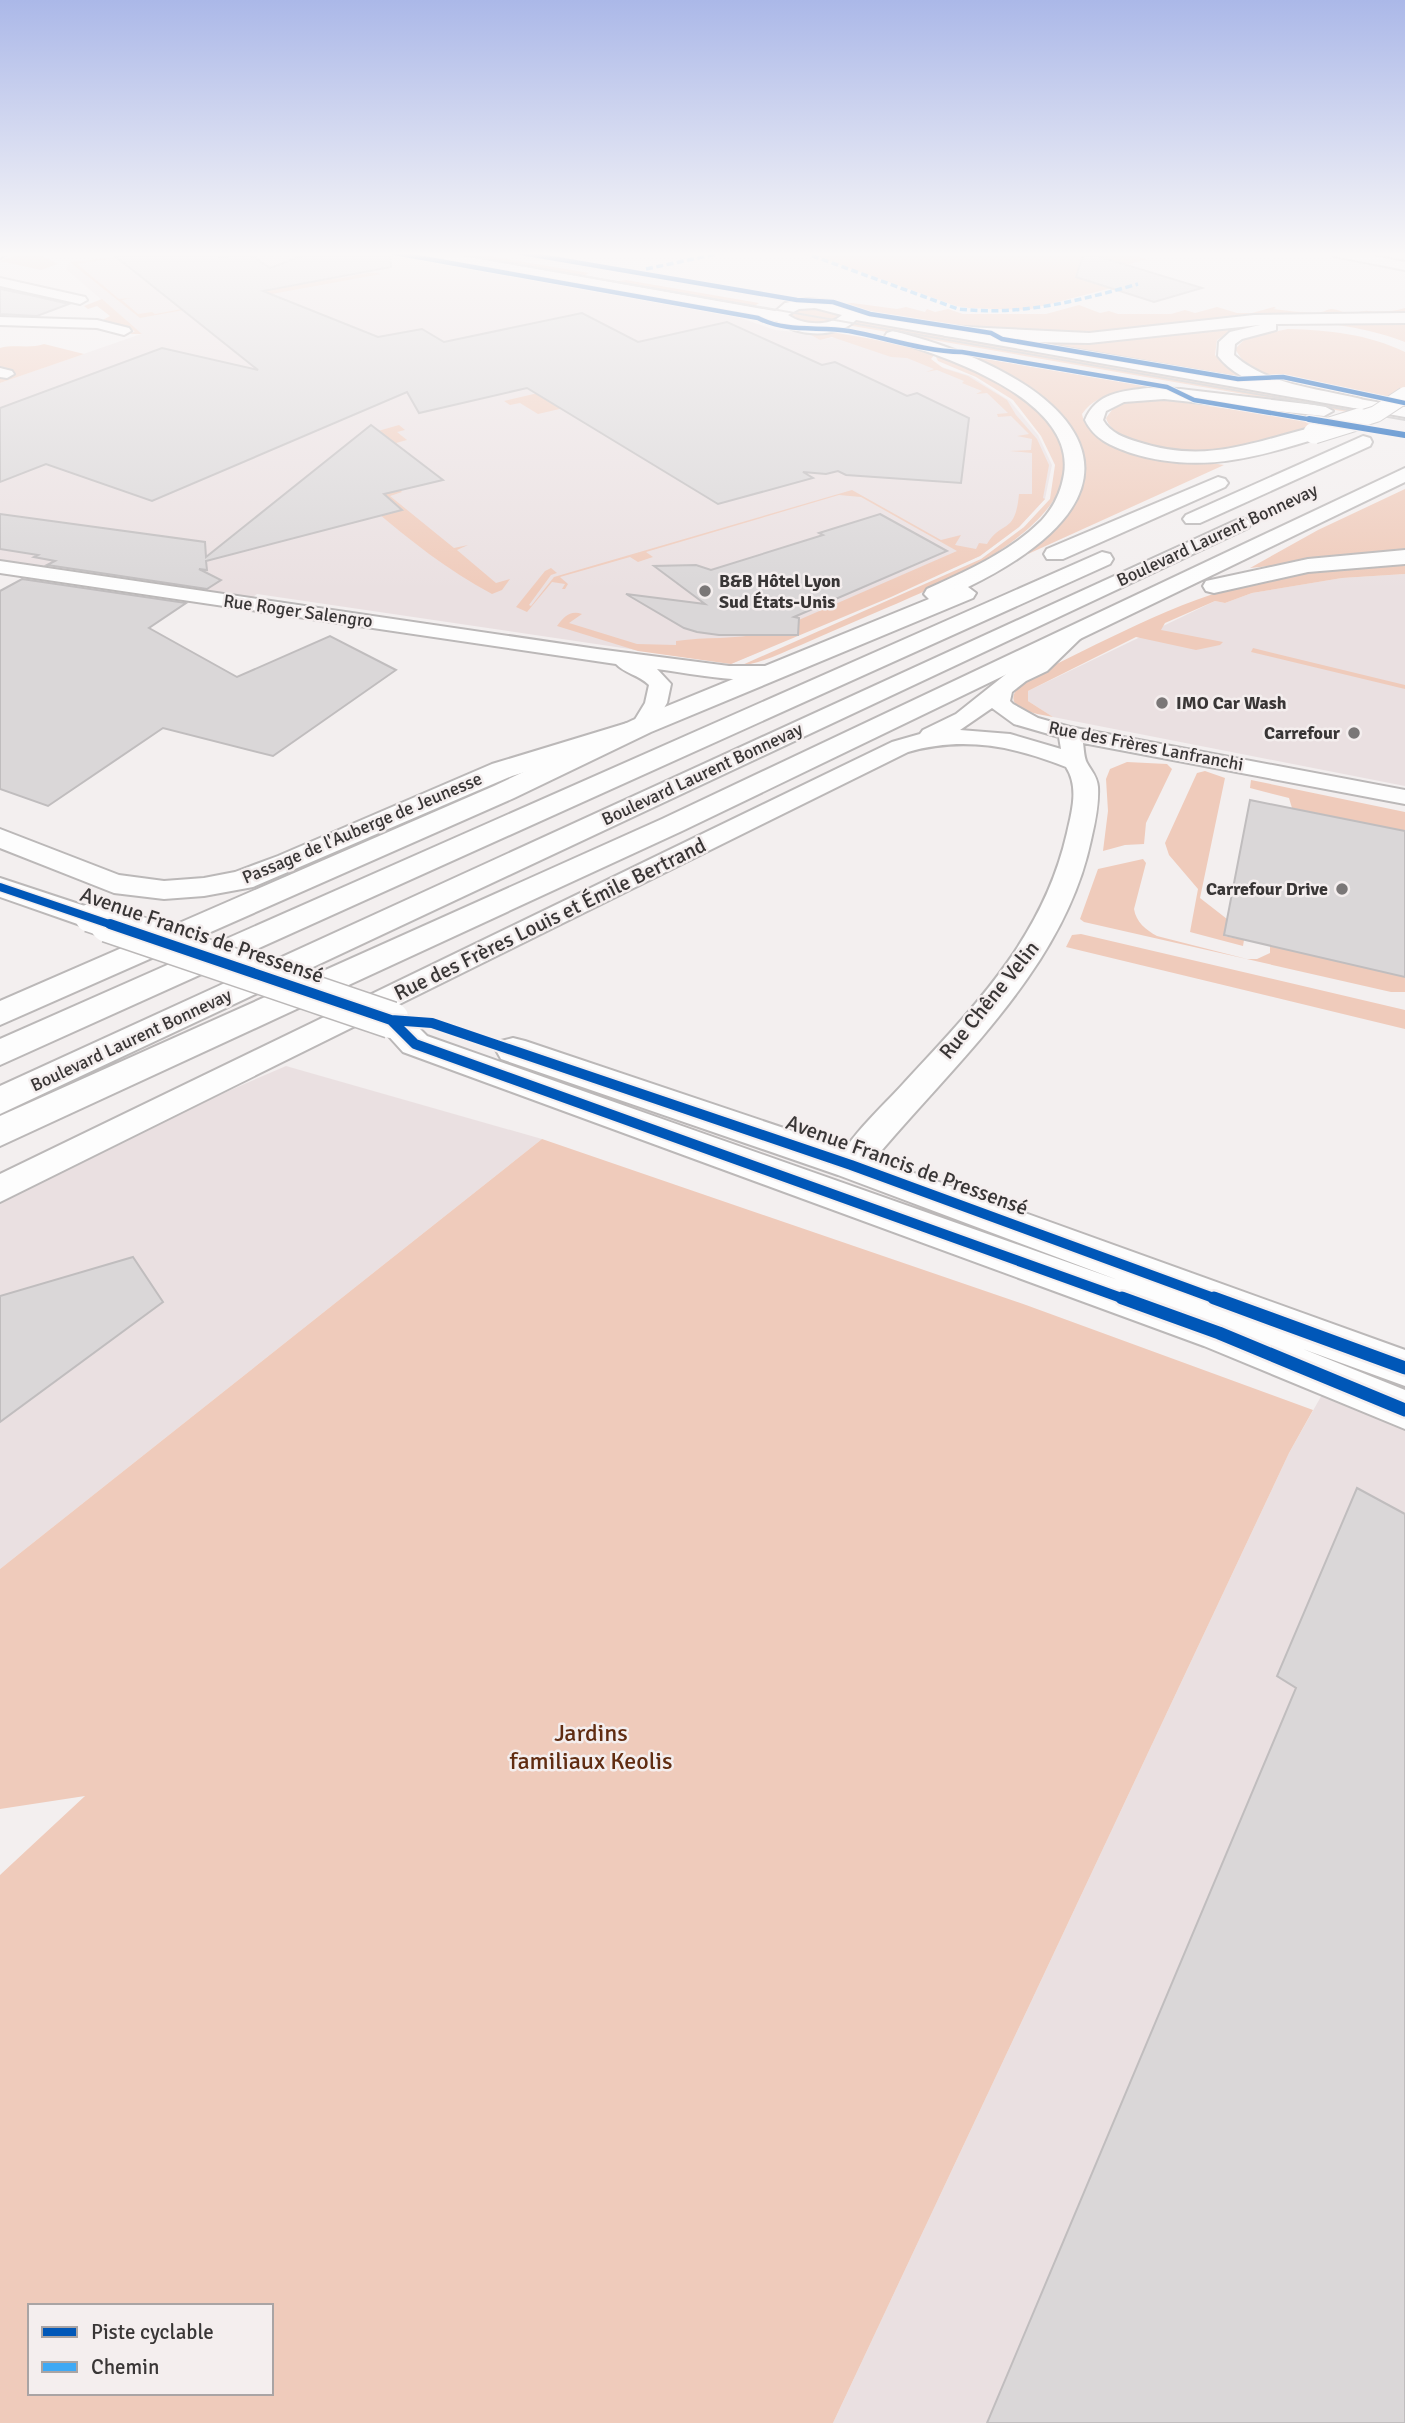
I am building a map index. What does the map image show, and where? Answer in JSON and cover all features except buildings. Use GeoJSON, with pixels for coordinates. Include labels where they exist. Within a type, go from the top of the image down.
{"type":"FeatureCollection","features":[{"type":"Feature","properties":{"kind":"main road"},"geometry":{"type":"LineString","coordinates":[[834,645],[979,573],[1015,551],[1057,514],[1073,488],[1077,463],[1070,440],[1056,420],[1033,399],[976,365]]}},
{"type":"Feature","properties":{"kind":"main road"},"geometry":{"type":"LineString","coordinates":[[1060,365],[1324,411],[1405,444]]}},
{"type":"Feature","properties":{"kind":"main road"},"geometry":{"type":"LineString","coordinates":[[1139,365],[1405,412]]}},
{"type":"Feature","properties":{"kind":"main road"},"geometry":{"type":"LineString","coordinates":[[1235,365],[1247,372],[1355,403]]}},
{"type":"Feature","properties":{"kind":"main road"},"geometry":{"type":"LineString","coordinates":[[1324,411],[1158,393],[1117,398],[1101,405],[1094,413],[1094,421],[1098,428],[1120,442],[1147,452],[1180,458],[1232,458],[1320,434],[1405,401]]}},
{"type":"Feature","properties":{"kind":"main road"},"geometry":{"type":"LineString","coordinates":[[1376,414],[1405,395]]}},
{"type":"Feature","properties":{"kind":"main road"},"geometry":{"type":"LineString","coordinates":[[0,1014],[504,792],[642,726],[944,602],[1320,434]]}},
{"type":"Feature","properties":{"kind":"main road","name":"Boulevard Laurent Bonnevay"},"geometry":{"type":"LineString","coordinates":[[0,1053],[1363,442],[1405,444]]}},
{"type":"Feature","properties":{"kind":"main road"},"geometry":{"type":"LineString","coordinates":[[0,1132],[672,825],[1108,617],[1405,444]]}},
{"type":"Feature","properties":{"kind":"main road","name":"Boulevard Laurent Bonnevay"},"geometry":{"type":"LineString","coordinates":[[0,1101],[1405,444]]}},
{"type":"Feature","properties":{"kind":"main road"},"geometry":{"type":"LineString","coordinates":[[1108,617],[1274,570],[1405,557]]}},
{"type":"Feature","properties":{"kind":"main road","name":"Passage de l'Auberge de Jeunesse"},"geometry":{"type":"LineString","coordinates":[[0,838],[114,884],[164,890],[204,887],[242,880],[276,867],[502,770],[642,726]]}},
{"type":"Feature","properties":{"kind":"main road","name":"Avenue Francis de Pressensé"},"geometry":{"type":"LineString","coordinates":[[0,887],[391,1020],[415,1044],[843,1179],[1405,1368]]}},
{"type":"Feature","properties":{"kind":"main road","name":"Avenue Francis de Pressensé"},"geometry":{"type":"LineString","coordinates":[[843,1179],[1405,1410]]}},
{"type":"Feature","properties":{"kind":"street","name":"Rue Roger Salengro"},"geometry":{"type":"LineString","coordinates":[[0,567],[597,655],[729,672],[771,671]]}},
{"type":"Feature","properties":{"kind":"street"},"geometry":{"type":"LineString","coordinates":[[923,739],[964,719],[1018,676],[1039,666],[1076,632]]}},
{"type":"Feature","properties":{"kind":"street","name":"Rue Roger Salengro"},"geometry":{"type":"LineString","coordinates":[[597,655],[633,664],[655,677],[660,684],[656,703],[642,726]]}},
{"type":"Feature","properties":{"kind":"street","name":"Rue des Frères Lanfranchi"},"geometry":{"type":"LineString","coordinates":[[1001,691],[999,702],[1006,712],[1068,733],[1405,797]]}},
{"type":"Feature","properties":{"kind":"street","name":"Rue Chêne Velin"},"geometry":{"type":"LineString","coordinates":[[843,1179],[997,997],[1049,921],[1071,870],[1081,834],[1084,776],[1074,762],[1072,739],[1068,733]]}},
{"type":"Feature","properties":{"kind":"street","name":"Rue des Frères Louis et Émile Bertrand"},"geometry":{"type":"LineString","coordinates":[[0,1189],[900,747],[923,739],[962,736],[1006,740],[1048,751],[1074,762]]}},
{"type":"Feature","properties":{"kind":"shaded area"},"geometry":{"type":"Polygon","coordinates":[[[52,365],[935,365],[971,376],[1010,401],[1038,435],[1052,465],[1045,499],[1019,527],[980,556],[731,664],[257,594],[253,597],[0,560],[0,383],[52,365]]]}},
{"type":"Feature","properties":{"kind":"shaded area"},"geometry":{"type":"Polygon","coordinates":[[[1405,574],[1405,786],[1053,717],[1028,701],[1028,691],[1215,601],[1225,603],[1252,593],[1342,578],[1405,574]]]}},
{"type":"Feature","properties":{"kind":"shaded area"},"geometry":{"type":"Polygon","coordinates":[[[286,1066],[542,1139],[0,1569],[0,1190],[286,1066]]]}},
{"type":"Feature","properties":{"kind":"shaded area"},"geometry":{"type":"Polygon","coordinates":[[[1336,1370],[1405,1397],[1405,2423],[833,2423],[1289,1453],[1336,1370]]]}},
{"type":"Feature","properties":{"kind":"green space"},"geometry":{"type":"Polygon","coordinates":[[[0,365],[52,365],[0,383],[0,376],[16,375],[0,371],[0,365]]]}},
{"type":"Feature","properties":{"kind":"green space"},"geometry":{"type":"Polygon","coordinates":[[[924,365],[939,365],[968,376],[1007,400],[1037,439],[1049,465],[1043,498],[1045,499],[1019,527],[980,556],[891,597],[731,664],[638,651],[557,626],[568,615],[578,613],[582,614],[569,623],[637,644],[676,645],[676,641],[765,633],[957,551],[861,497],[839,495],[646,552],[653,557],[638,562],[630,557],[560,577],[568,584],[565,589],[562,589],[565,584],[552,582],[527,612],[516,607],[545,571],[551,568],[557,573],[551,575],[529,605],[531,606],[554,577],[852,490],[941,540],[961,535],[955,545],[976,549],[979,543],[987,544],[1011,522],[1019,494],[1032,494],[1032,453],[1010,451],[1031,450],[1032,439],[1017,436],[1029,434],[1011,416],[998,417],[997,414],[1008,413],[987,393],[976,394],[982,391],[937,370],[926,372],[934,369],[924,365]]]}},
{"type":"Feature","properties":{"kind":"green space"},"geometry":{"type":"Polygon","coordinates":[[[948,365],[963,365],[1021,397],[1035,408],[1057,435],[1065,465],[1057,494],[1037,520],[1009,544],[941,583],[801,645],[764,660],[740,666],[981,559],[1024,527],[1050,499],[1055,465],[1041,436],[1013,400],[976,377],[948,365]]]}},
{"type":"Feature","properties":{"kind":"green space"},"geometry":{"type":"Polygon","coordinates":[[[980,365],[1023,365],[1159,388],[1163,390],[1108,395],[1098,399],[1082,414],[1088,427],[1098,438],[1130,453],[1167,461],[1224,465],[1028,554],[1064,517],[1082,489],[1085,463],[1077,439],[1060,418],[980,365]]]}},
{"type":"Feature","properties":{"kind":"green space"},"geometry":{"type":"Polygon","coordinates":[[[1077,365],[1120,365],[1359,407],[1347,412],[1077,365]]]}},
{"type":"Feature","properties":{"kind":"green space"},"geometry":{"type":"Polygon","coordinates":[[[1170,365],[1225,365],[1246,378],[1170,365]]]}},
{"type":"Feature","properties":{"kind":"green space"},"geometry":{"type":"Polygon","coordinates":[[[1247,365],[1405,365],[1405,388],[1383,398],[1285,375],[1267,375],[1247,365]]]}},
{"type":"Feature","properties":{"kind":"green space"},"geometry":{"type":"Polygon","coordinates":[[[598,379],[624,394],[538,414],[520,403],[510,405],[504,401],[598,379]]]}},
{"type":"Feature","properties":{"kind":"green space"},"geometry":{"type":"Polygon","coordinates":[[[1150,398],[1326,422],[1304,431],[1219,453],[1166,450],[1122,436],[1112,428],[1106,418],[1115,406],[1150,398]]]}},
{"type":"Feature","properties":{"kind":"green space"},"geometry":{"type":"Polygon","coordinates":[[[399,425],[405,430],[397,432],[407,440],[396,443],[402,448],[383,494],[400,490],[402,492],[390,496],[454,548],[468,545],[457,550],[496,583],[510,579],[502,590],[492,594],[458,574],[366,503],[378,431],[399,425]]]}},
{"type":"Feature","properties":{"kind":"green space"},"geometry":{"type":"Polygon","coordinates":[[[1405,489],[1405,553],[1250,568],[1318,530],[1405,489]]]}},
{"type":"Feature","properties":{"kind":"green space"},"geometry":{"type":"Polygon","coordinates":[[[1405,563],[1405,574],[1342,578],[1252,593],[1225,603],[1215,601],[1165,623],[1161,630],[1223,642],[1220,645],[1196,650],[1136,637],[1028,691],[1028,701],[1053,717],[1026,711],[1014,702],[1013,696],[1026,679],[1168,611],[1227,589],[1293,574],[1405,563]]]}},
{"type":"Feature","properties":{"kind":"green space"},"geometry":{"type":"Polygon","coordinates":[[[1253,648],[1405,685],[1405,689],[1251,652],[1253,648]]]}},
{"type":"Feature","properties":{"kind":"green space"},"geometry":{"type":"Polygon","coordinates":[[[1127,762],[1167,764],[1172,769],[1146,823],[1144,844],[1125,845],[1103,851],[1108,811],[1106,779],[1110,769],[1127,762]]]}},
{"type":"Feature","properties":{"kind":"green space"},"geometry":{"type":"Polygon","coordinates":[[[1205,771],[1225,778],[1200,898],[1227,919],[1224,936],[1244,940],[1243,946],[1190,932],[1198,889],[1169,855],[1165,843],[1197,773],[1205,771]]]}},
{"type":"Feature","properties":{"kind":"green space"},"geometry":{"type":"Polygon","coordinates":[[[1251,780],[1405,812],[1405,831],[1292,808],[1289,798],[1250,788],[1251,780]]]}},
{"type":"Feature","properties":{"kind":"green space"},"geometry":{"type":"Polygon","coordinates":[[[1143,859],[1146,863],[1134,909],[1142,925],[1157,936],[1247,959],[1257,959],[1270,953],[1270,946],[1405,977],[1405,992],[1391,992],[1084,922],[1080,919],[1098,869],[1143,859]]]}},
{"type":"Feature","properties":{"kind":"green space"},"geometry":{"type":"Polygon","coordinates":[[[1081,934],[1405,1010],[1405,1029],[1066,947],[1072,935],[1081,934]]]}},
{"type":"Feature","properties":{"kind":"green space","name":"Jardins familiaux Keolis"},"geometry":{"type":"Polygon","coordinates":[[[542,1139],[1026,1305],[1313,1410],[1289,1453],[833,2423],[0,2423],[0,1875],[85,1796],[0,1809],[0,1569],[542,1139]]]}},
{"type":"Feature","properties":{"kind":"tram line"},"geometry":{"type":"LineString","coordinates":[[1091,365],[1405,420]]}},
{"type":"Feature","properties":{"kind":"cycle path"},"geometry":{"type":"LineString","coordinates":[[1039,365],[1167,387],[1194,400],[1405,435]]}},
{"type":"Feature","properties":{"kind":"cycle path"},"geometry":{"type":"LineString","coordinates":[[1156,365],[1238,379],[1283,377],[1405,403]]}},
{"type":"Feature","properties":{"kind":"cycle path"},"geometry":{"type":"LineString","coordinates":[[0,887],[391,1020],[432,1023],[851,1165],[1405,1368]]}},
{"type":"Feature","properties":{"kind":"cycle path"},"geometry":{"type":"LineString","coordinates":[[391,1020],[415,1044],[1219,1333],[1405,1410]]}},
{"type":"Feature","properties":{"kind":"place","name":"B&B Hôtel Lyon Sud États-Unis"},"geometry":{"type":"Point","coordinates":[705,591]}},
{"type":"Feature","properties":{"kind":"place","name":"IMO Car Wash"},"geometry":{"type":"Point","coordinates":[1162,703]}},
{"type":"Feature","properties":{"kind":"place","name":"Carrefour"},"geometry":{"type":"Point","coordinates":[1354,733]}},
{"type":"Feature","properties":{"kind":"place","name":"Carrefour Drive"},"geometry":{"type":"Point","coordinates":[1342,889]}}]}
